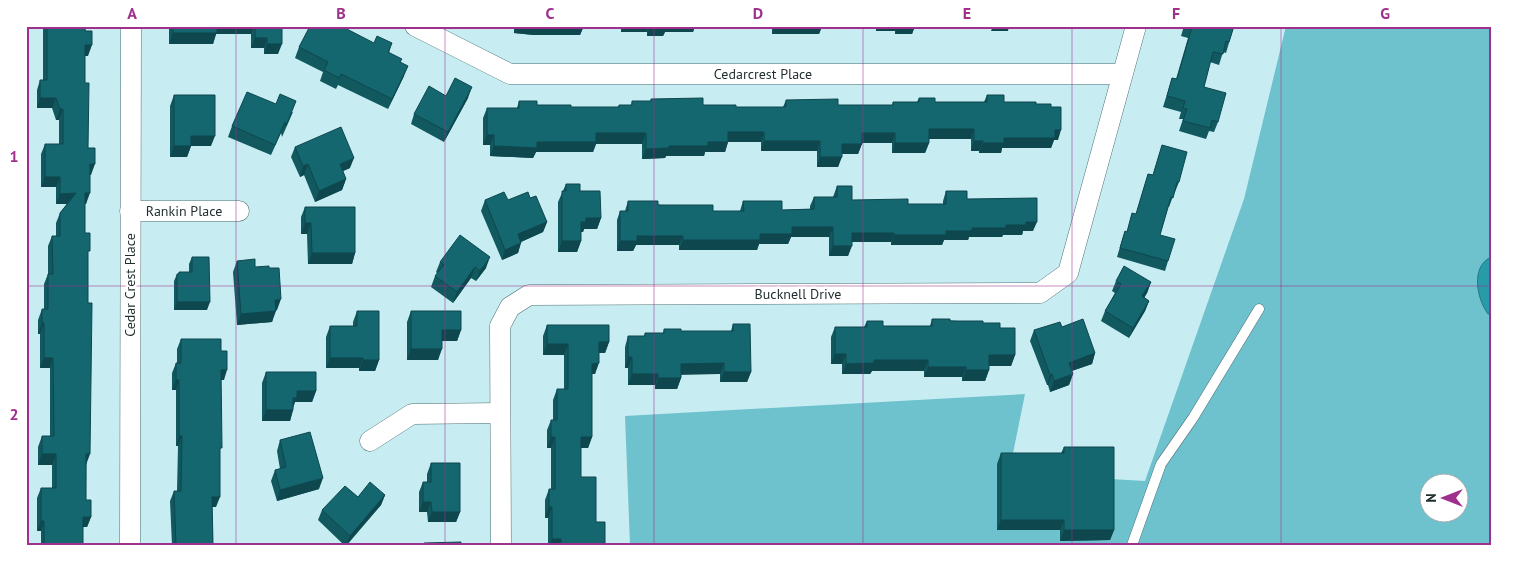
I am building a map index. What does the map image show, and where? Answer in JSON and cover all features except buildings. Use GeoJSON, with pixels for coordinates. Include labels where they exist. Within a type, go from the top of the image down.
{"type":"FeatureCollection","features":[{"type":"Feature","properties":{"kind":"street","name":"Cedar Crest Place"},"geometry":{"type":"LineString","coordinates":[[130,545],[131,26]]}},
{"type":"Feature","properties":{"kind":"street","name":"Cedarcrest Place"},"geometry":{"type":"LineString","coordinates":[[415,26],[510,74],[1122,74]]}},
{"type":"Feature","properties":{"kind":"street","name":"Bucknell Drive"},"geometry":{"type":"LineString","coordinates":[[501,545],[500,326],[510,307],[529,295],[1040,293],[1068,273],[1136,26]]}},
{"type":"Feature","properties":{"kind":"street","name":"Rankin Place"},"geometry":{"type":"LineString","coordinates":[[130,211],[239,211]]}},
{"type":"Feature","properties":{"kind":"street"},"geometry":{"type":"LineString","coordinates":[[370,442],[412,414],[500,413]]}},
{"type":"Feature","properties":{"kind":"lane"},"geometry":{"type":"LineString","coordinates":[[1132,545],[1162,464],[1193,418],[1259,309]]}},
{"type":"Feature","properties":{"kind":"shaded area"},"geometry":{"type":"Polygon","coordinates":[[[1286,26],[1491,26],[1491,545],[630,545],[625,416],[1025,394],[1009,473],[1145,481],[1244,199],[1286,26]]]}},
{"type":"Feature","properties":{"kind":"shaded area"},"geometry":{"type":"Polygon","coordinates":[[[1491,257],[1491,314],[1488,314],[1481,300],[1478,275],[1484,262],[1491,257]]]}}]}
